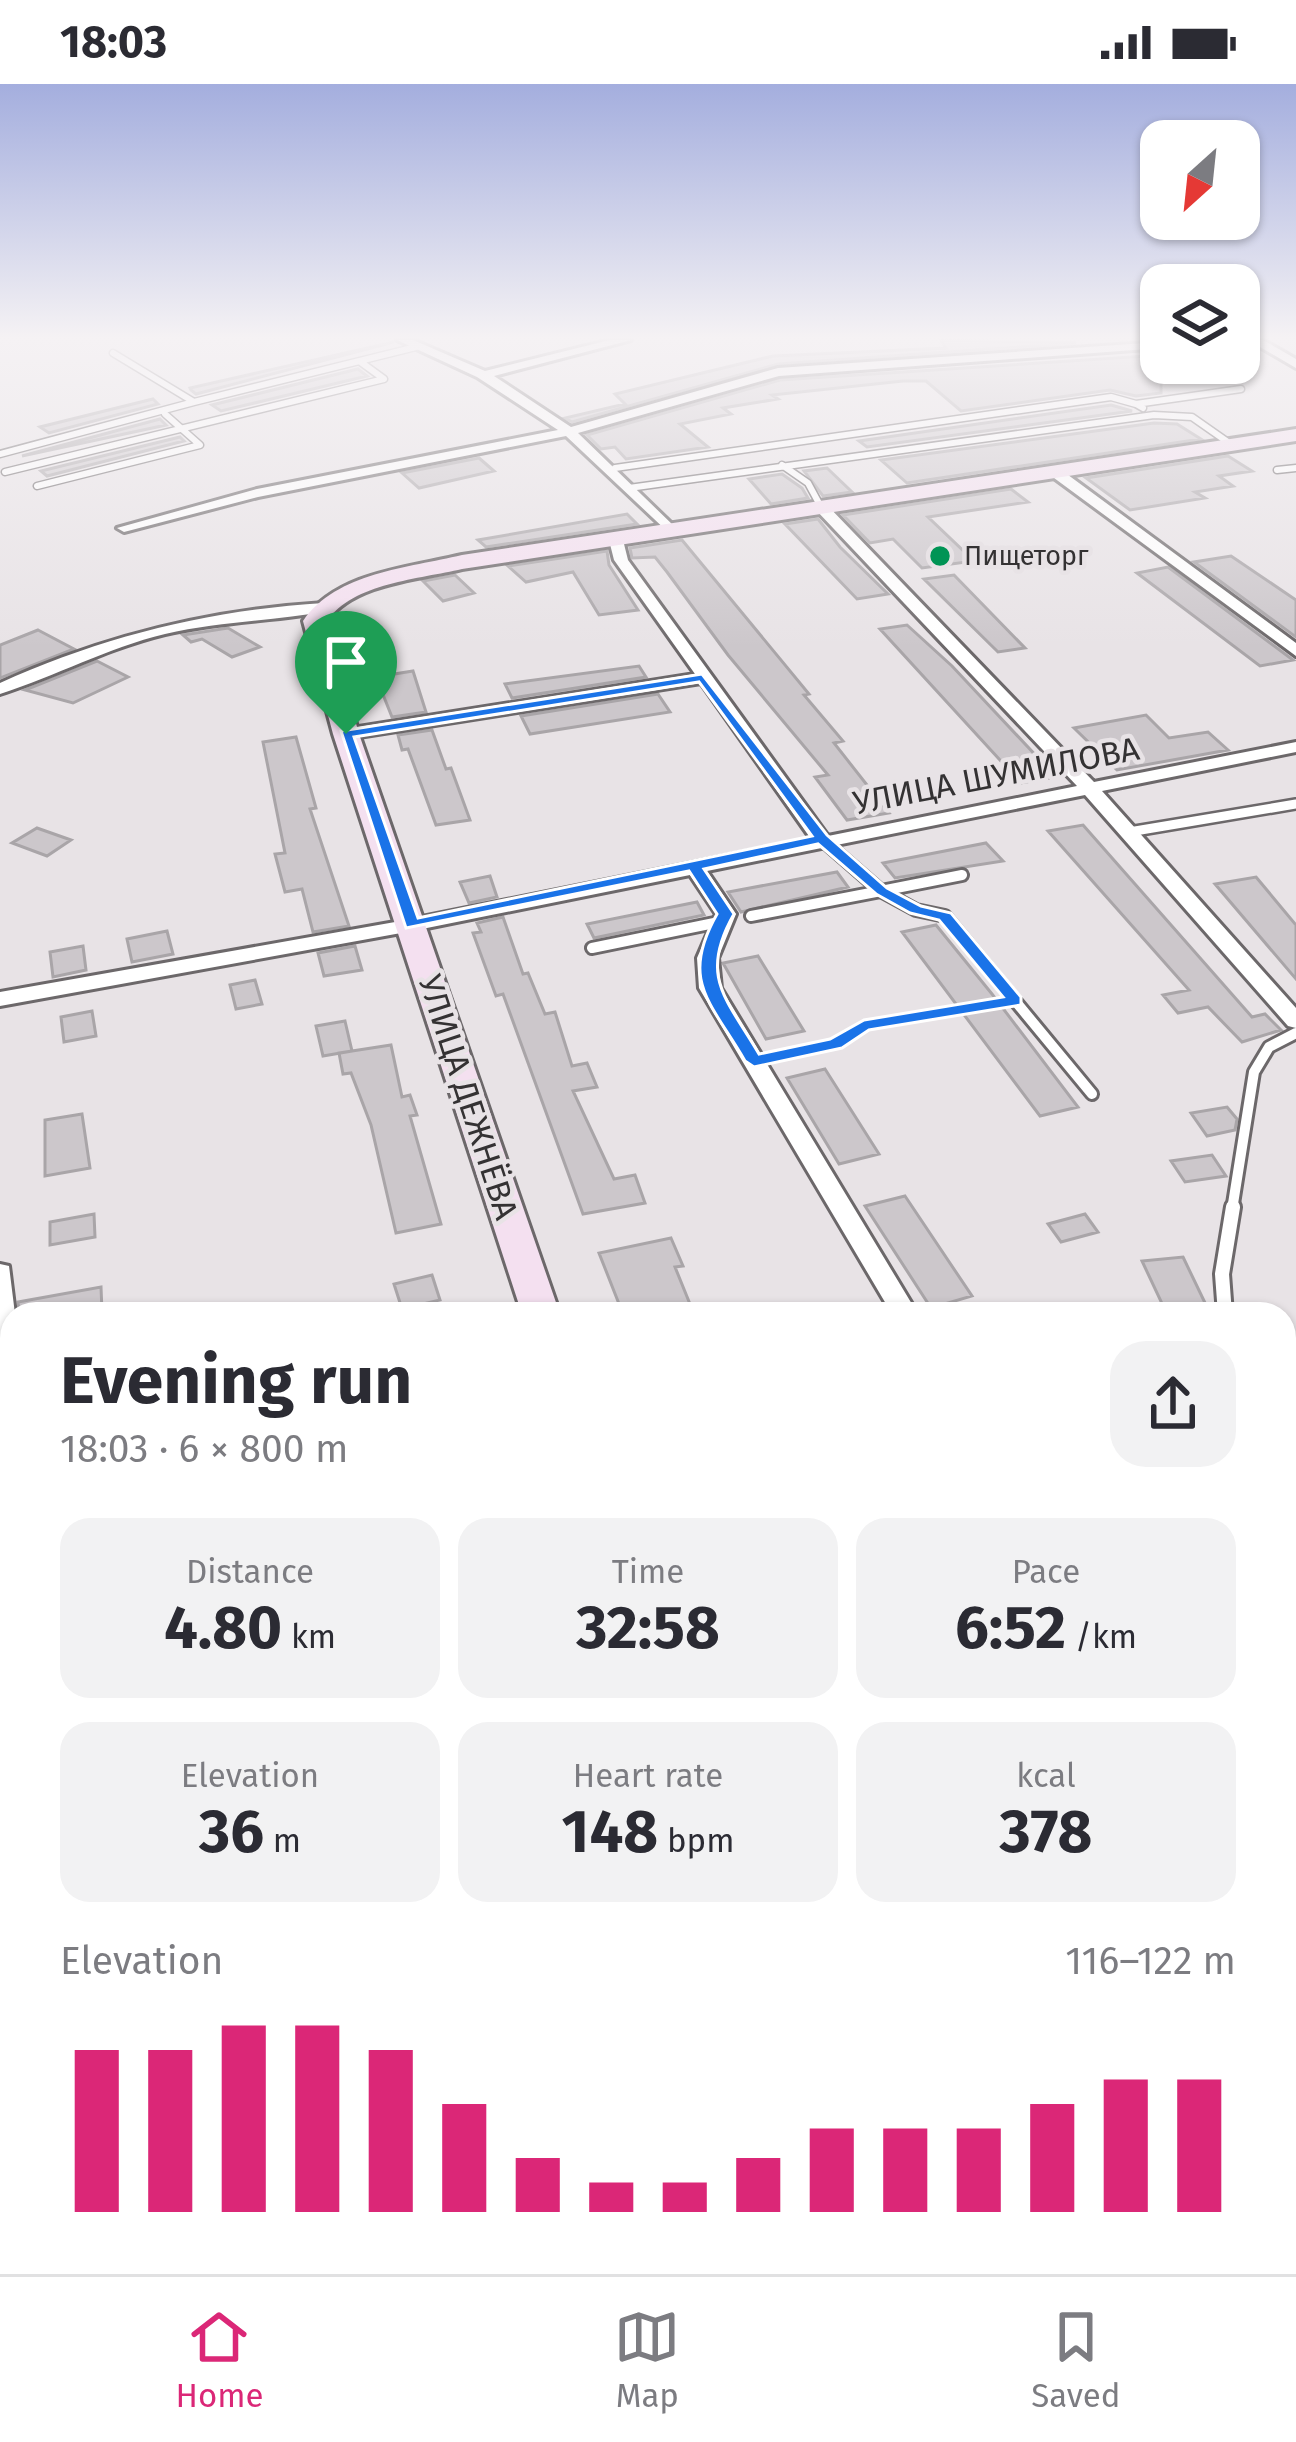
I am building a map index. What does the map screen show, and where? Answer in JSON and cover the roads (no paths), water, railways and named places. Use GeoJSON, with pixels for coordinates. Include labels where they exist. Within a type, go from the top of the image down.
{"type":"FeatureCollection","features":[{"type":"Feature","properties":{"kind":"main road"},"geometry":{"type":"LineString","coordinates":[[324,608],[361,586],[418,572],[1250,442]]}},
{"type":"Feature","properties":{"kind":"main road","name":"УЛИЦА ДЕЖНЁВА"},"geometry":{"type":"LineString","coordinates":[[324,608],[315,621],[346,734],[412,925],[531,1302]]}},
{"type":"Feature","properties":{"kind":"street"},"geometry":{"type":"LineString","coordinates":[[124,527],[257,493],[515,442]]}},
{"type":"Feature","properties":{"kind":"street"},"geometry":{"type":"LineString","coordinates":[[585,442],[615,468],[670,530]]}},
{"type":"Feature","properties":{"kind":"street"},"geometry":{"type":"LineString","coordinates":[[1055,472],[1296,651]]}},
{"type":"Feature","properties":{"kind":"street"},"geometry":{"type":"LineString","coordinates":[[821,507],[1090,789],[1296,1021]]}},
{"type":"Feature","properties":{"kind":"street"},"geometry":{"type":"LineString","coordinates":[[616,539],[621,560],[821,838]]}},
{"type":"Feature","properties":{"kind":"street"},"geometry":{"type":"LineString","coordinates":[[0,689],[196,620],[324,608]]}},
{"type":"Feature","properties":{"kind":"street"},"geometry":{"type":"LineString","coordinates":[[346,734],[702,678]]}},
{"type":"Feature","properties":{"kind":"street","name":"УЛИЦА ШУМИЛОВА"},"geometry":{"type":"LineString","coordinates":[[0,999],[412,925],[821,838],[1296,747]]}},
{"type":"Feature","properties":{"kind":"street"},"geometry":{"type":"LineString","coordinates":[[694,867],[725,921],[709,943],[705,976],[898,1302]]}},
{"type":"Feature","properties":{"kind":"lane"},"geometry":{"type":"LineString","coordinates":[[0,454],[49,442]]}},
{"type":"Feature","properties":{"kind":"lane"},"geometry":{"type":"LineString","coordinates":[[5,472],[129,442]]}},
{"type":"Feature","properties":{"kind":"lane"},"geometry":{"type":"LineString","coordinates":[[37,486],[200,446],[196,442]]}},
{"type":"Feature","properties":{"kind":"lane"},"geometry":{"type":"LineString","coordinates":[[615,468],[803,442]]}},
{"type":"Feature","properties":{"kind":"lane"},"geometry":{"type":"LineString","coordinates":[[804,442],[829,458]]}},
{"type":"Feature","properties":{"kind":"lane"},"geometry":{"type":"LineString","coordinates":[[629,488],[948,442]]}},
{"type":"Feature","properties":{"kind":"lane"},"geometry":{"type":"LineString","coordinates":[[1228,442],[1232,445]]}},
{"type":"Feature","properties":{"kind":"lane"},"geometry":{"type":"LineString","coordinates":[[782,465],[808,483],[821,507]]}},
{"type":"Feature","properties":{"kind":"lane"},"geometry":{"type":"LineString","coordinates":[[1277,470],[1296,468]]}},
{"type":"Feature","properties":{"kind":"lane"},"geometry":{"type":"LineString","coordinates":[[1129,832],[1296,804]]}},
{"type":"Feature","properties":{"kind":"lane"},"geometry":{"type":"LineString","coordinates":[[821,838],[881,891],[916,910],[945,916],[1092,1094]]}},
{"type":"Feature","properties":{"kind":"lane"},"geometry":{"type":"LineString","coordinates":[[751,916],[962,875]]}},
{"type":"Feature","properties":{"kind":"lane"},"geometry":{"type":"LineString","coordinates":[[592,948],[725,921]]}},
{"type":"Feature","properties":{"kind":"lane"},"geometry":{"type":"LineString","coordinates":[[1224,1302],[1222,1274],[1254,1072],[1269,1047],[1296,1033]]}},
{"type":"Feature","properties":{"kind":"place","name":"Пищеторг"},"geometry":{"type":"Point","coordinates":[940,556]}}]}
